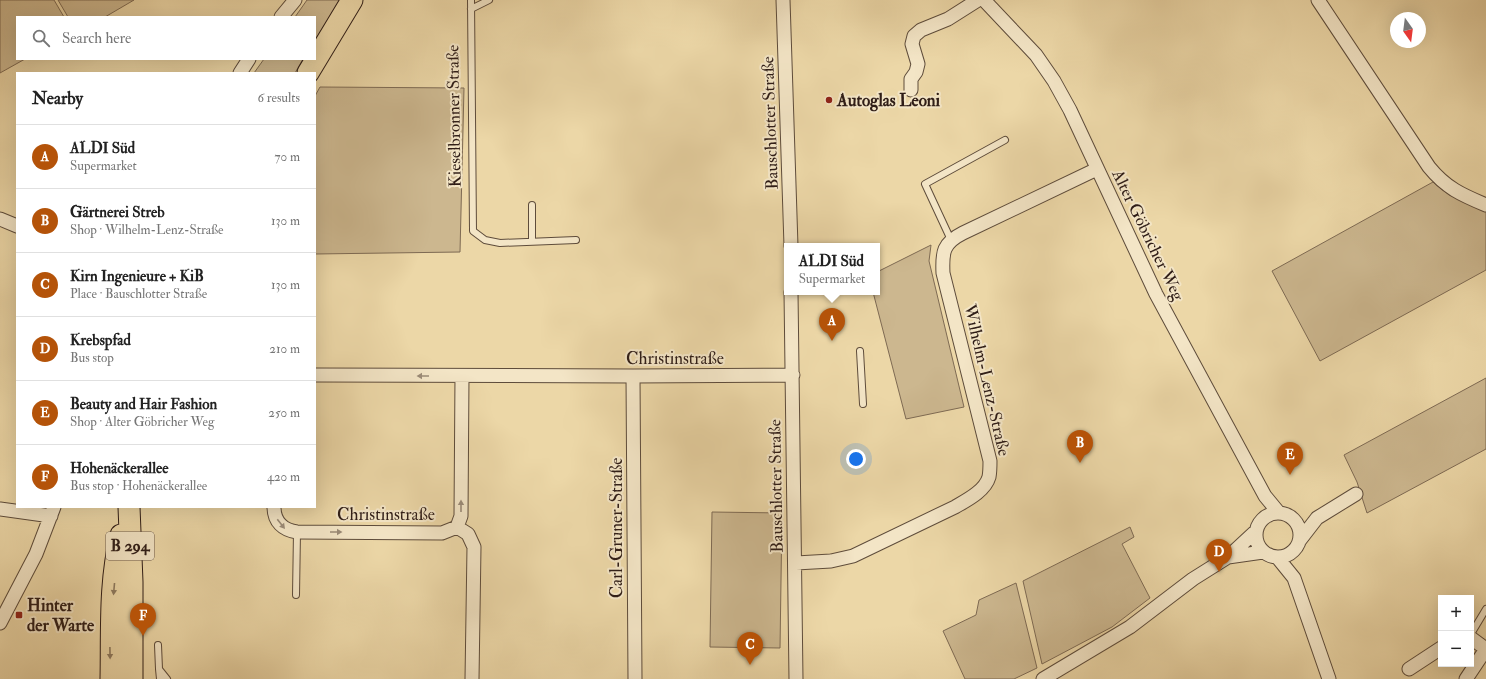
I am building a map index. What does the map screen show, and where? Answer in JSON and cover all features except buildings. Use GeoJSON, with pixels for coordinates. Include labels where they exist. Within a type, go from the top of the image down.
{"type":"FeatureCollection","features":[{"type":"Feature","properties":{"kind":"main road"},"geometry":{"type":"LineString","coordinates":[[316,60],[352,0]]}},
{"type":"Feature","properties":{"kind":"main road"},"geometry":{"type":"LineString","coordinates":[[309,72],[316,60]]}},
{"type":"Feature","properties":{"kind":"main road","name":"B 294"},"geometry":{"type":"LineString","coordinates":[[110,679],[110,632],[118,550],[128,508]]}},
{"type":"Feature","properties":{"kind":"main road","name":"B 294"},"geometry":{"type":"LineString","coordinates":[[128,508],[132,582],[132,679]]}},
{"type":"Feature","properties":{"kind":"street"},"geometry":{"type":"LineString","coordinates":[[282,16],[295,0]]}},
{"type":"Feature","properties":{"kind":"street","name":"Bauschlotter Straße"},"geometry":{"type":"LineString","coordinates":[[783,0],[791,243]]}},
{"type":"Feature","properties":{"kind":"street"},"geometry":{"type":"LineString","coordinates":[[911,90],[911,79],[916,72],[918,64],[912,44],[914,36],[921,30],[948,19],[978,0]]}},
{"type":"Feature","properties":{"kind":"street","name":"Alter Göbricher Weg"},"geometry":{"type":"LineString","coordinates":[[984,0],[1036,55],[1054,81],[1070,110],[1156,294],[1265,496],[1279,513]]}},
{"type":"Feature","properties":{"kind":"street"},"geometry":{"type":"LineString","coordinates":[[1318,0],[1428,167],[1438,179],[1457,193],[1486,205]]}},
{"type":"Feature","properties":{"kind":"street"},"geometry":{"type":"LineString","coordinates":[[241,72],[248,60]]}},
{"type":"Feature","properties":{"kind":"street"},"geometry":{"type":"LineString","coordinates":[[951,240],[962,233],[1097,169]]}},
{"type":"Feature","properties":{"kind":"street"},"geometry":{"type":"LineString","coordinates":[[0,219],[16,226]]}},
{"type":"Feature","properties":{"kind":"street","name":"Wilhelm-Lenz-Straße"},"geometry":{"type":"LineString","coordinates":[[796,564],[831,562],[853,556],[969,499],[981,489],[989,478],[990,460],[943,273],[943,256],[947,244],[951,240]]}},
{"type":"Feature","properties":{"kind":"street","name":"Bauschlotter Straße"},"geometry":{"type":"LineString","coordinates":[[791,295],[796,564],[796,679]]}},
{"type":"Feature","properties":{"kind":"street","name":"Christinstraße"},"geometry":{"type":"LineString","coordinates":[[316,375],[793,375]]}},
{"type":"Feature","properties":{"kind":"street","name":"Christinstraße"},"geometry":{"type":"LineString","coordinates":[[274,508],[276,518],[281,527],[289,531],[297,532],[442,533],[457,527],[461,516],[462,376]]}},
{"type":"Feature","properties":{"kind":"street","name":"Carl-Gruner-Straße"},"geometry":{"type":"LineString","coordinates":[[633,376],[635,679]]}},
{"type":"Feature","properties":{"kind":"street"},"geometry":{"type":"LineString","coordinates":[[1228,558],[1263,552],[1277,557],[1284,557],[1298,545],[1317,518],[1356,494]]}},
{"type":"Feature","properties":{"kind":"street","name":"Alter Göbricher Weg"},"geometry":{"type":"LineString","coordinates":[[1265,496],[1266,517]]}},
{"type":"Feature","properties":{"kind":"street"},"geometry":{"type":"LineString","coordinates":[[0,509],[52,511],[33,560],[0,623]]}},
{"type":"Feature","properties":{"kind":"street"},"geometry":{"type":"LineString","coordinates":[[1043,679],[1130,627],[1193,579],[1228,558],[1256,531],[1259,524],[1266,517],[1279,513],[1286,514],[1294,519],[1300,531],[1294,578]]}},
{"type":"Feature","properties":{"kind":"street"},"geometry":{"type":"LineString","coordinates":[[1294,519],[1317,518]]}},
{"type":"Feature","properties":{"kind":"street"},"geometry":{"type":"LineString","coordinates":[[457,527],[468,534],[474,547],[472,679]]}},
{"type":"Feature","properties":{"kind":"street"},"geometry":{"type":"LineString","coordinates":[[1256,531],[1258,543],[1263,552]]}},
{"type":"Feature","properties":{"kind":"street"},"geometry":{"type":"LineString","coordinates":[[1277,557],[1294,578],[1329,679]]}},
{"type":"Feature","properties":{"kind":"street"},"geometry":{"type":"LineString","coordinates":[[1466,679],[1486,649],[1474,640]]}},
{"type":"Feature","properties":{"kind":"street"},"geometry":{"type":"LineString","coordinates":[[1409,669],[1438,650]]}},
{"type":"Feature","properties":{"kind":"lane","name":"Kieselbronner Straße"},"geometry":{"type":"LineString","coordinates":[[471,0],[473,231],[485,240],[500,243],[532,241]]}},
{"type":"Feature","properties":{"kind":"lane"},"geometry":{"type":"LineString","coordinates":[[471,9],[489,0]]}},
{"type":"Feature","properties":{"kind":"lane"},"geometry":{"type":"LineString","coordinates":[[951,240],[925,184],[1005,140]]}},
{"type":"Feature","properties":{"kind":"lane"},"geometry":{"type":"LineString","coordinates":[[532,205],[532,241],[576,240]]}},
{"type":"Feature","properties":{"kind":"lane"},"geometry":{"type":"LineString","coordinates":[[860,351],[863,404]]}},
{"type":"Feature","properties":{"kind":"lane"},"geometry":{"type":"LineString","coordinates":[[296,595],[297,532]]}},
{"type":"Feature","properties":{"kind":"lane"},"geometry":{"type":"LineString","coordinates":[[1473,631],[1486,609]]}},
{"type":"Feature","properties":{"kind":"lane"},"geometry":{"type":"LineString","coordinates":[[158,645],[160,679]]}},
{"type":"Feature","properties":{"kind":"lane"},"geometry":{"type":"LineString","coordinates":[[159,669],[167,679]]}},
{"type":"Feature","properties":{"kind":"shaded area"},"geometry":{"type":"Polygon","coordinates":[[[0,0],[54,0],[63,16],[16,16],[16,60],[23,60],[0,73],[0,0]]]}},
{"type":"Feature","properties":{"kind":"shaded area"},"geometry":{"type":"Polygon","coordinates":[[[58,0],[134,0],[107,16],[67,16],[58,0]]]}},
{"type":"Feature","properties":{"kind":"shaded area"},"geometry":{"type":"Polygon","coordinates":[[[307,0],[341,0],[316,38],[316,16],[296,16],[307,0]]]}},
{"type":"Feature","properties":{"kind":"shaded area"},"geometry":{"type":"Polygon","coordinates":[[[263,60],[302,60],[296,72],[255,72],[263,60]]]}},
{"type":"Feature","properties":{"kind":"shaded area"},"geometry":{"type":"Polygon","coordinates":[[[320,87],[464,88],[460,252],[316,254],[316,94],[320,87]]]}},
{"type":"Feature","properties":{"kind":"shaded area"},"geometry":{"type":"Polygon","coordinates":[[[1433,182],[1449,195],[1486,210],[1486,270],[1320,361],[1272,271],[1433,182]]]}},
{"type":"Feature","properties":{"kind":"shaded area"},"geometry":{"type":"Polygon","coordinates":[[[931,245],[929,261],[964,407],[906,419],[874,295],[880,295],[880,270],[931,245]]]}},
{"type":"Feature","properties":{"kind":"shaded area"},"geometry":{"type":"Polygon","coordinates":[[[1486,378],[1486,449],[1367,513],[1357,482],[1344,455],[1486,378]]]}},
{"type":"Feature","properties":{"kind":"shaded area"},"geometry":{"type":"Polygon","coordinates":[[[712,512],[782,513],[780,648],[710,647],[712,512]]]}},
{"type":"Feature","properties":{"kind":"shaded area"},"geometry":{"type":"Polygon","coordinates":[[[1130,527],[1134,537],[1122,544],[1150,598],[1112,627],[1042,664],[1023,581],[1130,527]]]}},
{"type":"Feature","properties":{"kind":"shaded area"},"geometry":{"type":"Polygon","coordinates":[[[1016,583],[1037,668],[1014,679],[965,679],[943,631],[976,615],[979,600],[1016,583]]]}},
{"type":"Feature","properties":{"kind":"place","name":"Autoglas Leoni"},"geometry":{"type":"Point","coordinates":[829,100]}},
{"type":"Feature","properties":{"kind":"place","name":"ALDI Süd"},"geometry":{"type":"Point","coordinates":[832,341]}},
{"type":"Feature","properties":{"kind":"place","name":"Gärtnerei Streb"},"geometry":{"type":"Point","coordinates":[1080,463]}},
{"type":"Feature","properties":{"kind":"place","name":"Beauty and Hair Fashion"},"geometry":{"type":"Point","coordinates":[1290,475]}},
{"type":"Feature","properties":{"kind":"place","name":"Krebspfad"},"geometry":{"type":"Point","coordinates":[1219,572]}},
{"type":"Feature","properties":{"kind":"place","name":"Hinter der Warte"},"geometry":{"type":"Point","coordinates":[19,615]}},
{"type":"Feature","properties":{"kind":"place","name":"Hohenäckerallee"},"geometry":{"type":"Point","coordinates":[143,636]}},
{"type":"Feature","properties":{"kind":"place","name":"Kirn Ingenieure + KiB"},"geometry":{"type":"Point","coordinates":[750,665]}}]}
